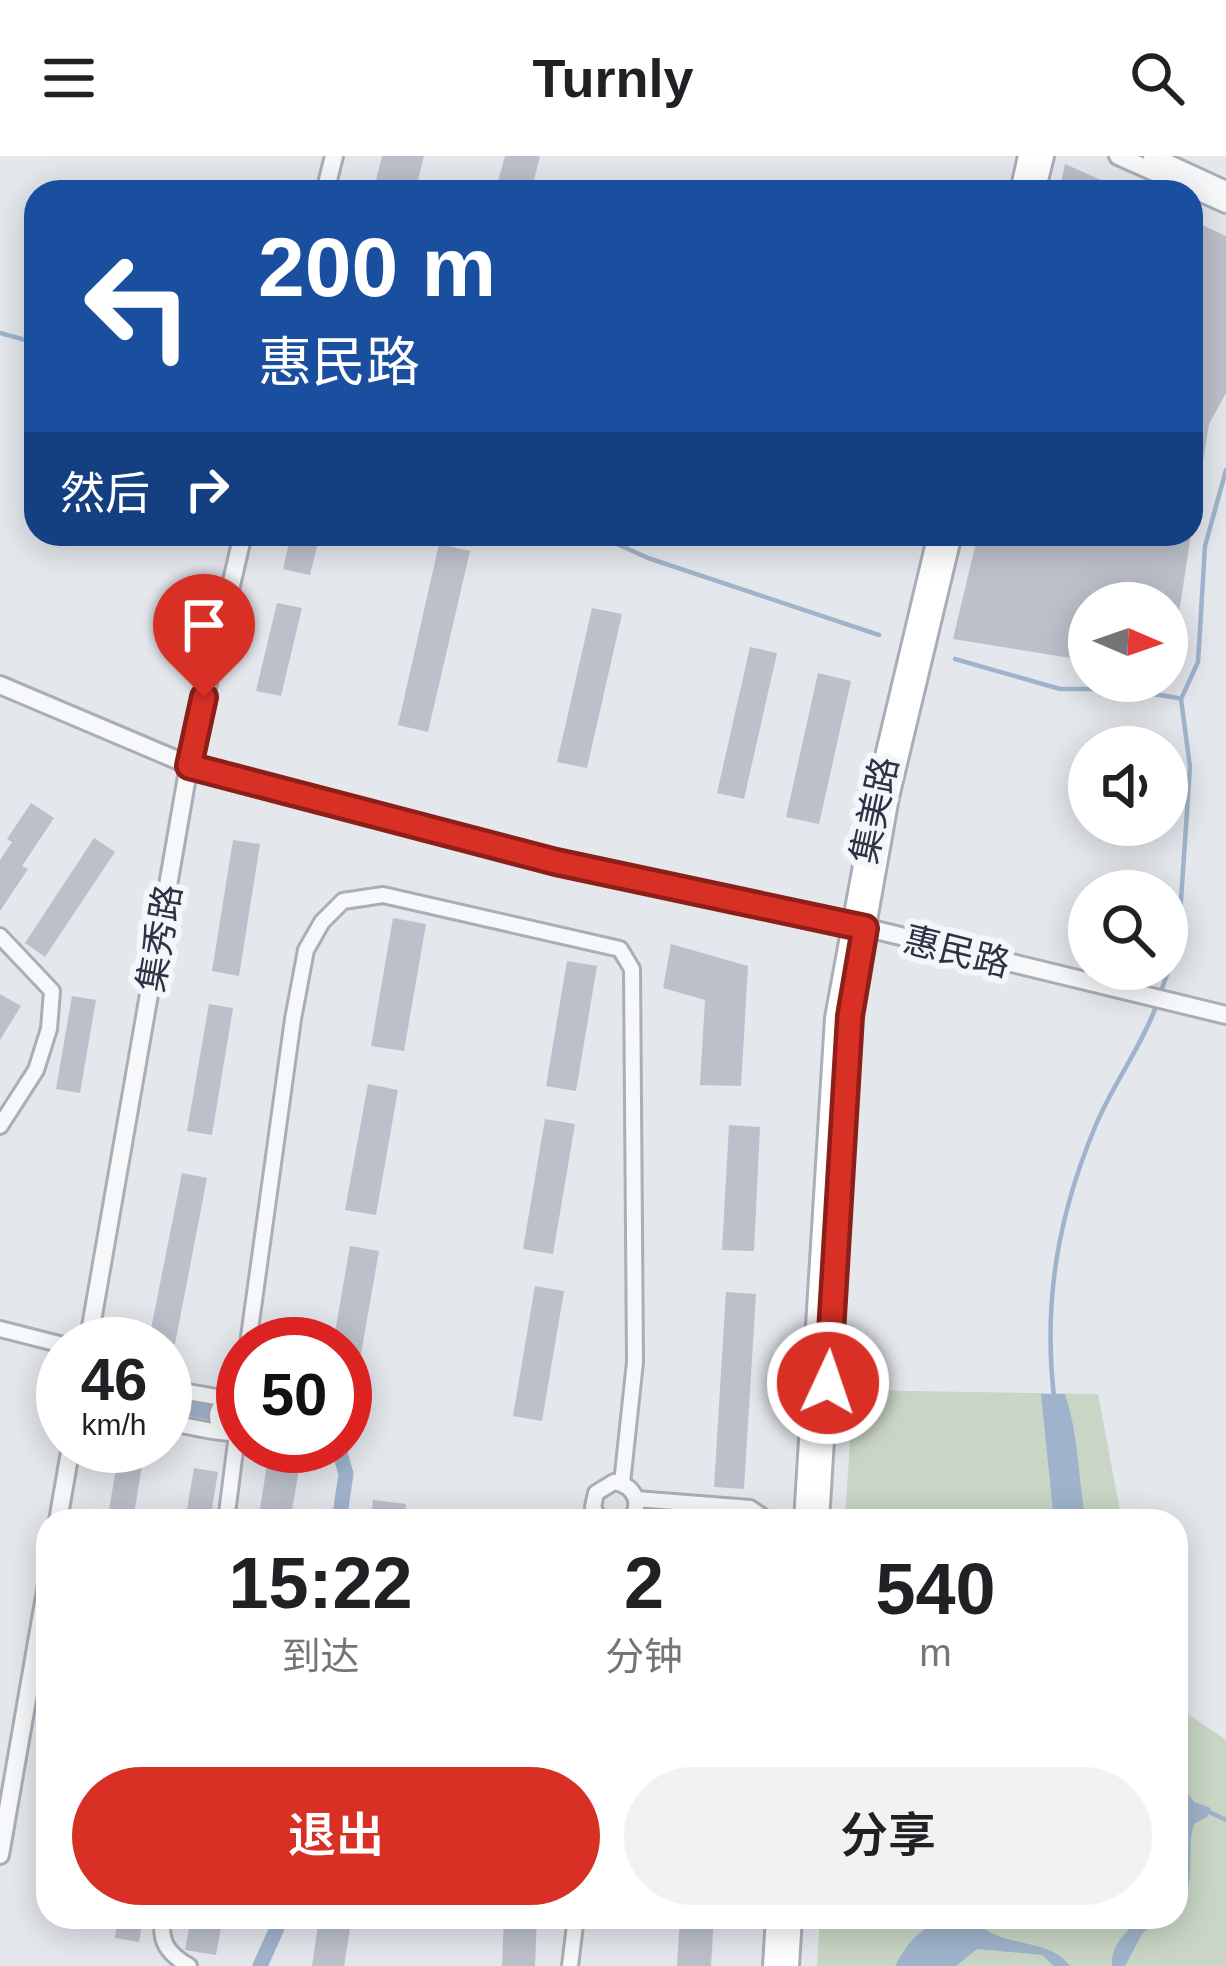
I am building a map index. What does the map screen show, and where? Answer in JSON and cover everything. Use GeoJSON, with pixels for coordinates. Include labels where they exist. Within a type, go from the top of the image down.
{"type":"FeatureCollection","features":[{"type":"Feature","properties":{"kind":"main road","name":"集美路"},"geometry":{"type":"LineString","coordinates":[[820,1509],[858,926],[877,790],[935,546]]}},
{"type":"Feature","properties":{"kind":"main road","name":"集美路"},"geometry":{"type":"LineString","coordinates":[[802,1509],[835,1018],[949,546]]}},
{"type":"Feature","properties":{"kind":"main road"},"geometry":{"type":"LineString","coordinates":[[773,1966],[775,1929]]}},
{"type":"Feature","properties":{"kind":"main road"},"geometry":{"type":"LineString","coordinates":[[789,1966],[792,1929]]}},
{"type":"Feature","properties":{"kind":"street"},"geometry":{"type":"LineString","coordinates":[[1118,156],[1172,180]]}},
{"type":"Feature","properties":{"kind":"street"},"geometry":{"type":"LineString","coordinates":[[1152,156],[1226,190]]}},
{"type":"Feature","properties":{"kind":"street","name":"集秀路"},"geometry":{"type":"LineString","coordinates":[[93,1317],[189,766],[240,546]]}},
{"type":"Feature","properties":{"kind":"street","name":"惠民路"},"geometry":{"type":"LineString","coordinates":[[0,685],[189,766],[556,862],[858,926],[1226,1015]]}},
{"type":"Feature","properties":{"kind":"street"},"geometry":{"type":"LineString","coordinates":[[252,1317],[293,1019],[306,950],[322,922],[343,902],[383,895],[620,949],[632,969],[637,1249],[635,1362],[622,1483],[637,1499],[751,1509]]}},
{"type":"Feature","properties":{"kind":"street"},"geometry":{"type":"LineString","coordinates":[[0,936],[52,991],[49,1029],[36,1070],[0,1126]]}},
{"type":"Feature","properties":{"kind":"street"},"geometry":{"type":"LineString","coordinates":[[0,1329],[36,1338]]}},
{"type":"Feature","properties":{"kind":"street"},"geometry":{"type":"LineString","coordinates":[[60,1509],[66,1473]]}},
{"type":"Feature","properties":{"kind":"street"},"geometry":{"type":"LineString","coordinates":[[227,1509],[230,1473]]}},
{"type":"Feature","properties":{"kind":"street"},"geometry":{"type":"LineString","coordinates":[[594,1509],[596,1493],[607,1484],[622,1483]]}},
{"type":"Feature","properties":{"kind":"street"},"geometry":{"type":"LineString","coordinates":[[634,1509],[637,1499]]}},
{"type":"Feature","properties":{"kind":"street"},"geometry":{"type":"LineString","coordinates":[[0,1855],[36,1649]]}},
{"type":"Feature","properties":{"kind":"street"},"geometry":{"type":"LineString","coordinates":[[163,1929],[163,1943],[173,1957],[189,1966]]}},
{"type":"Feature","properties":{"kind":"street"},"geometry":{"type":"LineString","coordinates":[[571,1966],[575,1929]]}},
{"type":"Feature","properties":{"kind":"green space"},"geometry":{"type":"Polygon","coordinates":[[[853,1390],[1098,1394],[1120,1509],[846,1509],[853,1390]]]}},
{"type":"Feature","properties":{"kind":"green space"},"geometry":{"type":"Polygon","coordinates":[[[1188,1714],[1226,1740],[1226,1966],[817,1966],[819,1929],[1188,1929],[1188,1714]]]}},
{"type":"Feature","properties":{"kind":"water"},"geometry":{"type":"Polygon","coordinates":[[[1041,1394],[1065,1394],[1084,1509],[1053,1509],[1041,1394]]]}},
{"type":"Feature","properties":{"kind":"water"},"geometry":{"type":"Polygon","coordinates":[[[1188,1794],[1211,1808],[1207,1817],[1194,1824],[1188,1885],[1188,1794]]]}},
{"type":"Feature","properties":{"kind":"water"},"geometry":{"type":"Polygon","coordinates":[[[926,1929],[985,1929],[1051,1951],[1070,1966],[1054,1966],[1042,1955],[977,1949],[956,1966],[895,1966],[926,1929]]]}},
{"type":"Feature","properties":{"kind":"water"},"geometry":{"type":"Polygon","coordinates":[[[1129,1929],[1147,1929],[1125,1966],[1112,1966],[1114,1951],[1129,1929]]]}},
{"type":"Feature","properties":{"kind":"building"},"geometry":{"type":"Polygon","coordinates":[[[382,156],[424,156],[418,180],[376,180],[382,156]]]}},
{"type":"Feature","properties":{"kind":"building"},"geometry":{"type":"Polygon","coordinates":[[[505,156],[540,156],[534,180],[498,180],[505,156]]]}},
{"type":"Feature","properties":{"kind":"building"},"geometry":{"type":"Polygon","coordinates":[[[1065,164],[1101,180],[1062,180],[1065,164]]]}},
{"type":"Feature","properties":{"kind":"building"},"geometry":{"type":"Polygon","coordinates":[[[1203,225],[1226,236],[1226,393],[1209,424],[1203,462],[1203,225]]]}},
{"type":"Feature","properties":{"kind":"building"},"geometry":{"type":"Polygon","coordinates":[[[288,546],[317,546],[310,575],[283,569],[288,546]]]}},
{"type":"Feature","properties":{"kind":"building"},"geometry":{"type":"Polygon","coordinates":[[[439,546],[470,551],[428,732],[398,725],[439,546]]]}},
{"type":"Feature","properties":{"kind":"building"},"geometry":{"type":"Polygon","coordinates":[[[975,546],[1189,546],[1184,582],[1068,582],[1068,658],[953,639],[975,546]]]}},
{"type":"Feature","properties":{"kind":"building"},"geometry":{"type":"Polygon","coordinates":[[[277,603],[302,608],[281,696],[256,691],[277,603]]]}},
{"type":"Feature","properties":{"kind":"building"},"geometry":{"type":"Polygon","coordinates":[[[592,608],[622,614],[587,768],[557,762],[592,608]]]}},
{"type":"Feature","properties":{"kind":"building"},"geometry":{"type":"Polygon","coordinates":[[[750,647],[777,653],[744,799],[717,793],[750,647]]]}},
{"type":"Feature","properties":{"kind":"building"},"geometry":{"type":"Polygon","coordinates":[[[818,673],[851,681],[819,824],[786,817],[818,673]]]}},
{"type":"Feature","properties":{"kind":"building"},"geometry":{"type":"Polygon","coordinates":[[[31,803],[54,818],[0,911],[0,860],[12,842],[7,839],[31,803]]]}},
{"type":"Feature","properties":{"kind":"building"},"geometry":{"type":"Polygon","coordinates":[[[94,838],[115,852],[45,957],[25,943],[94,838]]]}},
{"type":"Feature","properties":{"kind":"building"},"geometry":{"type":"Polygon","coordinates":[[[233,840],[260,844],[239,976],[212,971],[233,840]]]}},
{"type":"Feature","properties":{"kind":"building"},"geometry":{"type":"Polygon","coordinates":[[[393,918],[426,924],[404,1051],[371,1046],[393,918]]]}},
{"type":"Feature","properties":{"kind":"building"},"geometry":{"type":"Polygon","coordinates":[[[671,944],[748,966],[741,1086],[700,1085],[705,1000],[663,988],[671,944]]]}},
{"type":"Feature","properties":{"kind":"building"},"geometry":{"type":"Polygon","coordinates":[[[567,961],[597,966],[576,1091],[546,1086],[567,961]]]}},
{"type":"Feature","properties":{"kind":"building"},"geometry":{"type":"Polygon","coordinates":[[[0,994],[21,1006],[0,1040],[0,994]]]}},
{"type":"Feature","properties":{"kind":"building"},"geometry":{"type":"Polygon","coordinates":[[[72,996],[96,1000],[80,1093],[56,1089],[72,996]]]}},
{"type":"Feature","properties":{"kind":"building"},"geometry":{"type":"Polygon","coordinates":[[[209,1004],[233,1008],[212,1135],[187,1131],[209,1004]]]}},
{"type":"Feature","properties":{"kind":"building"},"geometry":{"type":"Polygon","coordinates":[[[368,1084],[398,1090],[376,1215],[345,1210],[368,1084]]]}},
{"type":"Feature","properties":{"kind":"building"},"geometry":{"type":"Polygon","coordinates":[[[545,1119],[575,1124],[553,1254],[523,1249],[545,1119]]]}},
{"type":"Feature","properties":{"kind":"building"},"geometry":{"type":"Polygon","coordinates":[[[729,1125],[760,1127],[754,1251],[722,1250],[729,1125]]]}},
{"type":"Feature","properties":{"kind":"building"},"geometry":{"type":"Polygon","coordinates":[[[182,1173],[207,1178],[180,1317],[153,1317],[182,1173]]]}},
{"type":"Feature","properties":{"kind":"building"},"geometry":{"type":"Polygon","coordinates":[[[350,1246],[379,1251],[367,1317],[338,1317],[350,1246]]]}},
{"type":"Feature","properties":{"kind":"building"},"geometry":{"type":"Polygon","coordinates":[[[535,1286],[564,1291],[542,1421],[513,1416],[535,1286]]]}},
{"type":"Feature","properties":{"kind":"building"},"geometry":{"type":"Polygon","coordinates":[[[726,1292],[756,1294],[744,1489],[714,1487],[726,1292]]]}},
{"type":"Feature","properties":{"kind":"building"},"geometry":{"type":"Polygon","coordinates":[[[194,1468],[218,1473],[212,1509],[187,1509],[194,1468]]]}},
{"type":"Feature","properties":{"kind":"building"},"geometry":{"type":"Polygon","coordinates":[[[115,1473],[141,1473],[135,1509],[109,1509],[115,1473]]]}},
{"type":"Feature","properties":{"kind":"building"},"geometry":{"type":"Polygon","coordinates":[[[266,1473],[298,1473],[292,1509],[260,1509],[266,1473]]]}},
{"type":"Feature","properties":{"kind":"building"},"geometry":{"type":"Polygon","coordinates":[[[373,1500],[406,1504],[405,1509],[372,1509],[373,1500]]]}},
{"type":"Feature","properties":{"kind":"building"},"geometry":{"type":"Polygon","coordinates":[[[116,1929],[141,1929],[139,1942],[115,1938],[116,1929]]]}},
{"type":"Feature","properties":{"kind":"building"},"geometry":{"type":"Polygon","coordinates":[[[189,1929],[221,1929],[216,1955],[185,1950],[189,1929]]]}},
{"type":"Feature","properties":{"kind":"building"},"geometry":{"type":"Polygon","coordinates":[[[317,1929],[350,1929],[344,1966],[312,1966],[317,1929]]]}},
{"type":"Feature","properties":{"kind":"building"},"geometry":{"type":"Polygon","coordinates":[[[504,1929],[537,1929],[535,1966],[502,1966],[504,1929]]]}},
{"type":"Feature","properties":{"kind":"building"},"geometry":{"type":"Polygon","coordinates":[[[679,1929],[713,1929],[711,1966],[677,1966],[679,1929]]]}},
{"type":"Feature","properties":{"kind":"waterway"},"geometry":{"type":"LineString","coordinates":[[0,333],[24,340]]}},
{"type":"Feature","properties":{"kind":"waterway"},"geometry":{"type":"LineString","coordinates":[[1160,994],[1178,944],[1190,767],[1181,699],[1198,662],[1205,546],[1226,470]]}},
{"type":"Feature","properties":{"kind":"waterway"},"geometry":{"type":"LineString","coordinates":[[622,546],[879,635]]}},
{"type":"Feature","properties":{"kind":"waterway"},"geometry":{"type":"LineString","coordinates":[[955,659],[1068,689]]}},
{"type":"Feature","properties":{"kind":"waterway"},"geometry":{"type":"LineString","coordinates":[[1054,1397],[1052,1293],[1071,1193],[1102,1111],[1157,1004]]}},
{"type":"Feature","properties":{"kind":"waterway"},"geometry":{"type":"LineString","coordinates":[[192,1409],[209,1412]]}},
{"type":"Feature","properties":{"kind":"waterway"},"geometry":{"type":"LineString","coordinates":[[341,1509],[346,1473]]}},
{"type":"Feature","properties":{"kind":"waterway"},"geometry":{"type":"LineString","coordinates":[[1207,1811],[1226,1820]]}},
{"type":"Feature","properties":{"kind":"waterway"},"geometry":{"type":"LineString","coordinates":[[260,1966],[277,1929]]}},
{"type":"Feature","properties":{"kind":"route"},"geometry":{"type":"LineString","coordinates":[[204,697],[189,766],[556,862],[865,928],[850,1016],[828,1383]]}}]}
